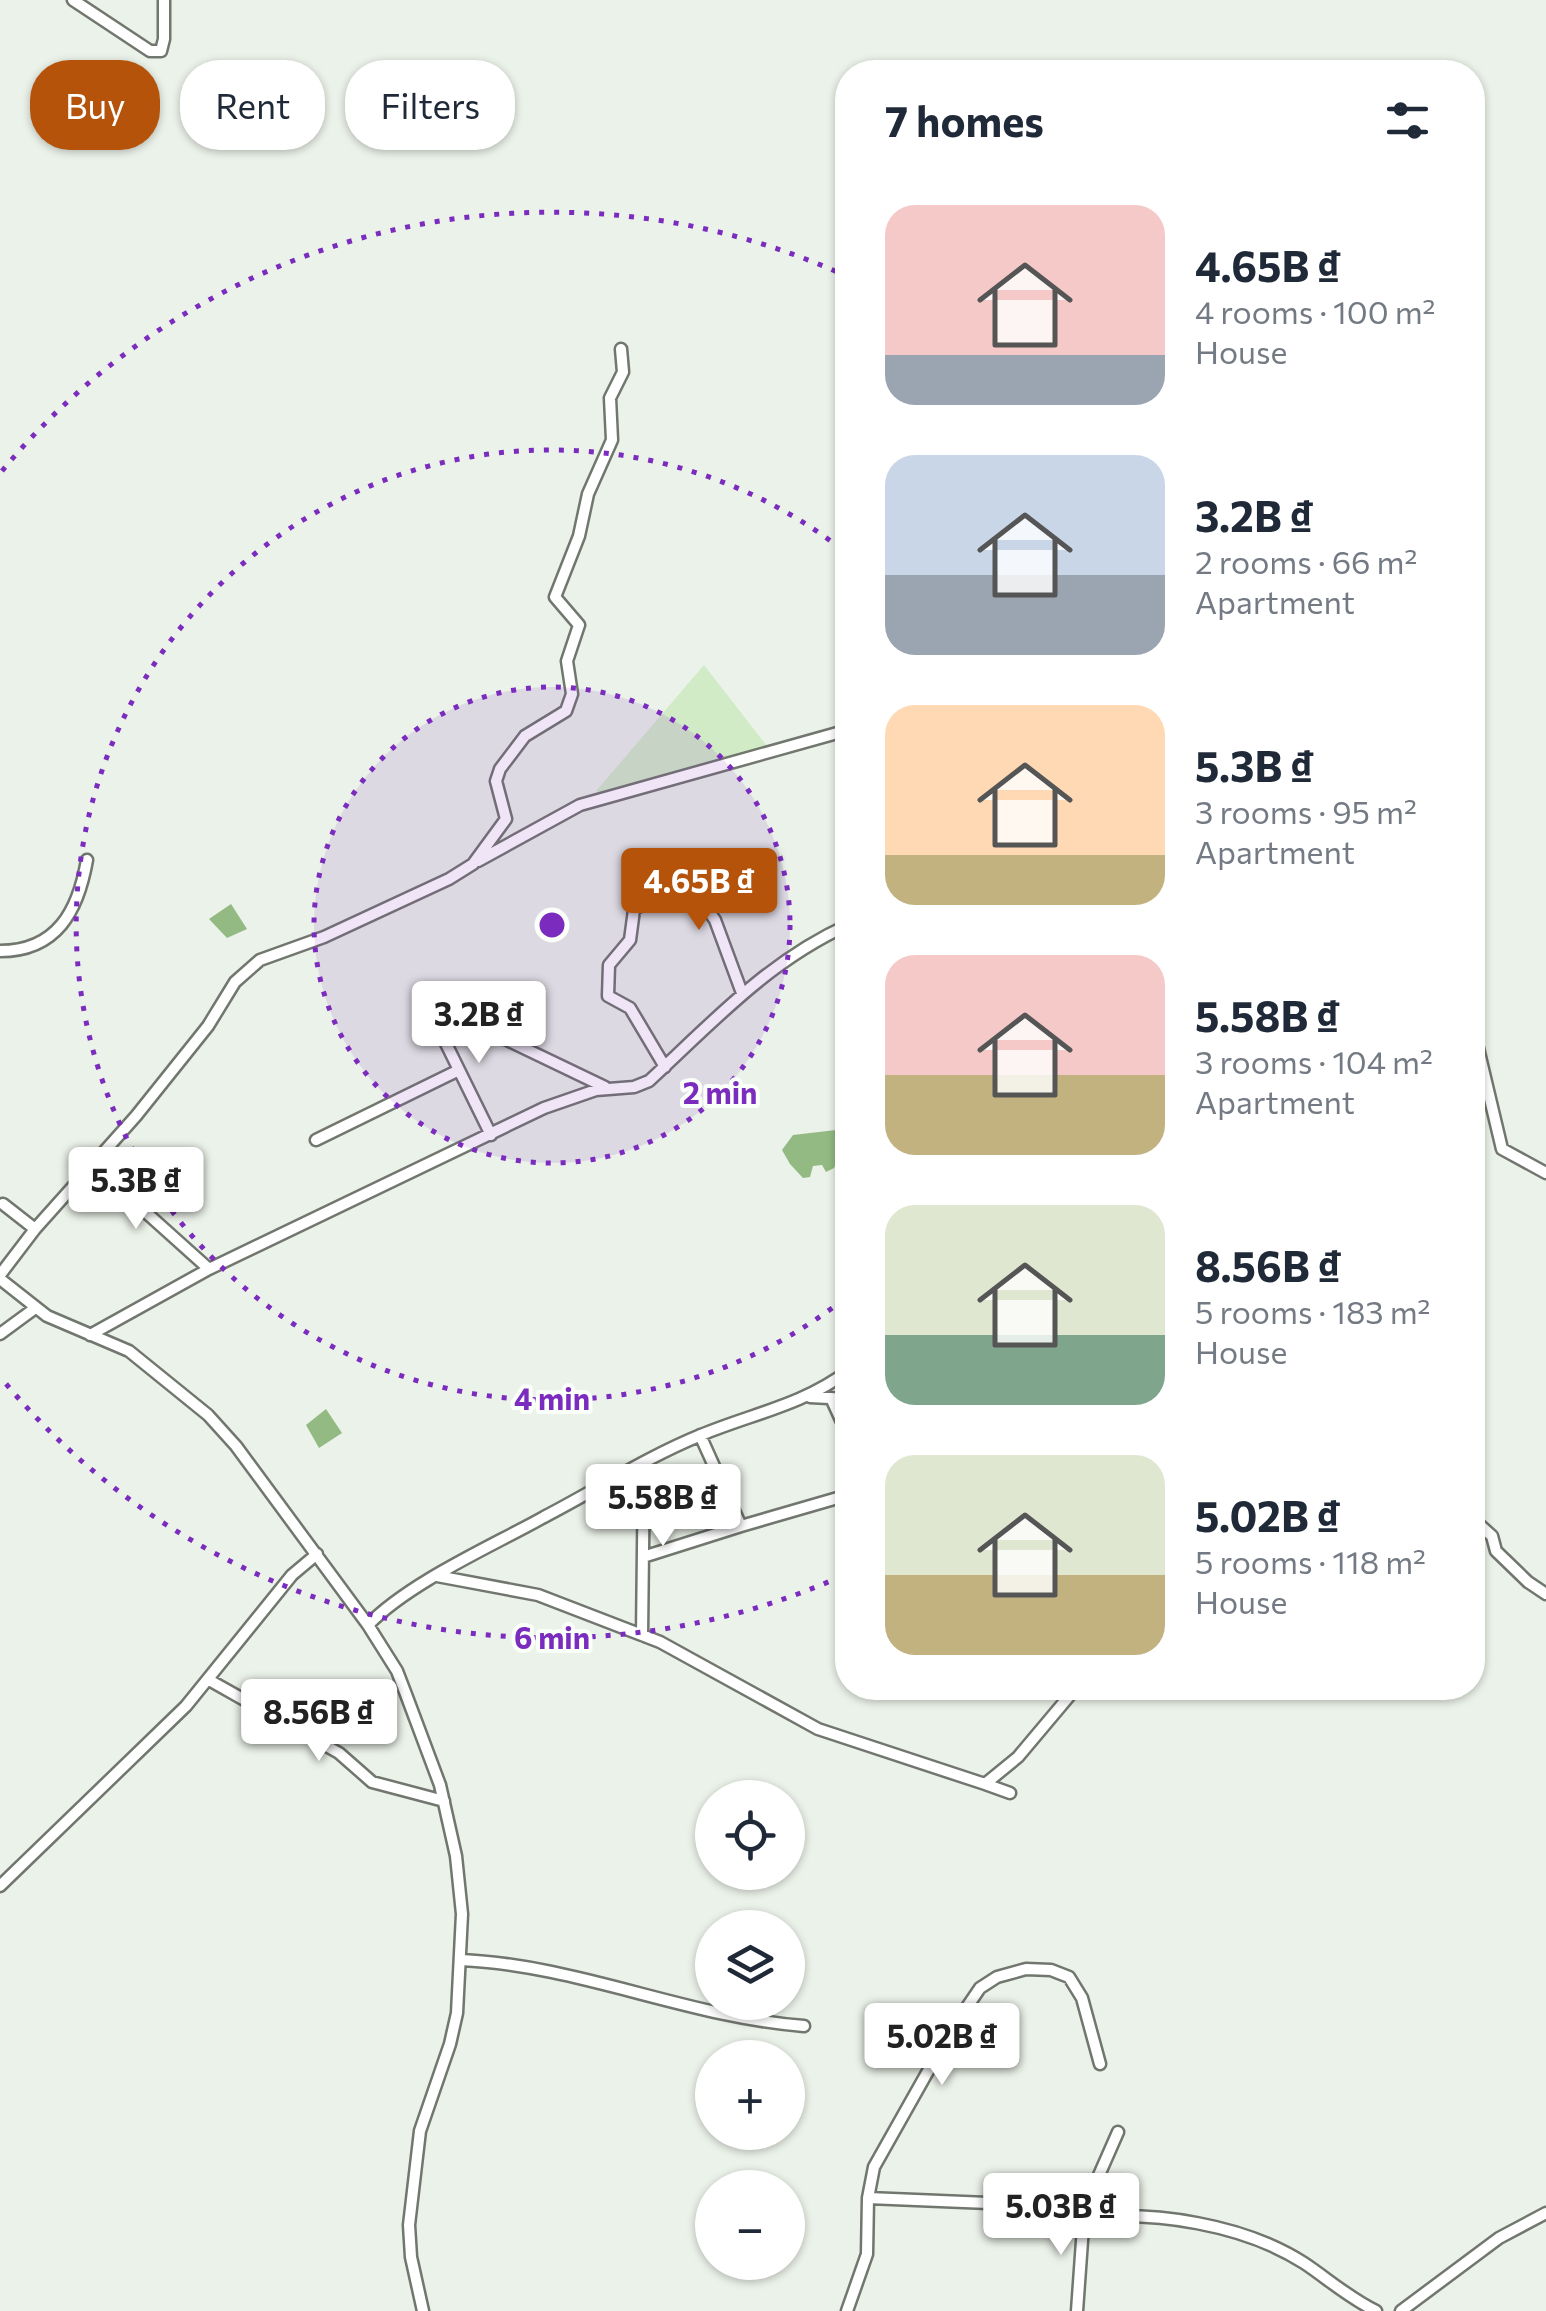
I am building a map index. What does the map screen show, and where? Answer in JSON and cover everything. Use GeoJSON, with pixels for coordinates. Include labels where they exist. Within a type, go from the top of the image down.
{"type":"FeatureCollection","features":[{"type":"Feature","properties":{"kind":"street"},"geometry":{"type":"LineString","coordinates":[[73,0],[150,51],[161,51],[164,0]]}},
{"type":"Feature","properties":{"kind":"street"},"geometry":{"type":"LineString","coordinates":[[472,864],[506,819],[496,781],[500,769],[525,736],[566,710],[572,694],[567,662],[579,625],[556,597],[580,536],[588,494],[612,440],[610,398],[623,372],[620,348]]}},
{"type":"Feature","properties":{"kind":"street"},"geometry":{"type":"LineString","coordinates":[[422,2311],[409,2225],[420,2131],[453,2034],[461,1960],[460,1887],[444,1801],[402,1684],[368,1625],[317,1554],[208,1415],[130,1351],[34,1309],[0,1277],[35,1230],[136,1116],[208,1026],[235,982],[260,960],[324,937],[449,879],[580,805],[835,734]]}},
{"type":"Feature","properties":{"kind":"street"},"geometry":{"type":"LineString","coordinates":[[0,951],[35,944],[59,930],[71,912],[86,860]]}},
{"type":"Feature","properties":{"kind":"street"},"geometry":{"type":"LineString","coordinates":[[665,1067],[630,1008],[608,996],[609,965],[630,940],[634,910],[682,874],[715,920],[742,993]]}},
{"type":"Feature","properties":{"kind":"street"},"geometry":{"type":"LineString","coordinates":[[90,1335],[209,1269],[573,1096],[649,1081],[742,993],[789,957],[835,932]]}},
{"type":"Feature","properties":{"kind":"street"},"geometry":{"type":"LineString","coordinates":[[491,1136],[432,1014],[475,1035],[505,1038],[609,1089]]}},
{"type":"Feature","properties":{"kind":"street"},"geometry":{"type":"LineString","coordinates":[[316,1140],[459,1070]]}},
{"type":"Feature","properties":{"kind":"street"},"geometry":{"type":"LineString","coordinates":[[1485,1075],[1502,1149],[1546,1173]]}},
{"type":"Feature","properties":{"kind":"street"},"geometry":{"type":"LineString","coordinates":[[92,1164],[209,1269]]}},
{"type":"Feature","properties":{"kind":"street"},"geometry":{"type":"LineString","coordinates":[[2,1204],[35,1230]]}},
{"type":"Feature","properties":{"kind":"street"},"geometry":{"type":"LineString","coordinates":[[0,1334],[34,1309]]}},
{"type":"Feature","properties":{"kind":"street"},"geometry":{"type":"LineString","coordinates":[[368,1625],[437,1576],[644,1464],[700,1435],[810,1396],[835,1380]]}},
{"type":"Feature","properties":{"kind":"street"},"geometry":{"type":"LineString","coordinates":[[810,1396],[835,1398]]}},
{"type":"Feature","properties":{"kind":"street"},"geometry":{"type":"LineString","coordinates":[[831,1398],[835,1407]]}},
{"type":"Feature","properties":{"kind":"street"},"geometry":{"type":"LineString","coordinates":[[700,1435],[741,1526]]}},
{"type":"Feature","properties":{"kind":"street"},"geometry":{"type":"LineString","coordinates":[[642,1634],[644,1464]]}},
{"type":"Feature","properties":{"kind":"street"},"geometry":{"type":"LineString","coordinates":[[643,1556],[835,1499]]}},
{"type":"Feature","properties":{"kind":"street"},"geometry":{"type":"LineString","coordinates":[[1485,1530],[1492,1536],[1496,1551],[1546,1594]]}},
{"type":"Feature","properties":{"kind":"street"},"geometry":{"type":"LineString","coordinates":[[0,1886],[209,1680],[292,1576],[317,1554]]}},
{"type":"Feature","properties":{"kind":"street"},"geometry":{"type":"LineString","coordinates":[[437,1576],[538,1595],[642,1634],[818,1728],[1010,1793]]}},
{"type":"Feature","properties":{"kind":"street"},"geometry":{"type":"LineString","coordinates":[[209,1680],[339,1753],[372,1782],[444,1801]]}},
{"type":"Feature","properties":{"kind":"street"},"geometry":{"type":"LineString","coordinates":[[985,1784],[1018,1757],[1066,1700]]}},
{"type":"Feature","properties":{"kind":"street"},"geometry":{"type":"LineString","coordinates":[[461,1960],[510,1963],[744,2020],[804,2026]]}},
{"type":"Feature","properties":{"kind":"street"},"geometry":{"type":"LineString","coordinates":[[848,2311],[867,2254],[868,2198],[880,2156],[967,2003],[988,1982],[1026,1969],[1050,1970],[1069,1977],[1082,1998],[1100,2064]]}},
{"type":"Feature","properties":{"kind":"street"},"geometry":{"type":"LineString","coordinates":[[1077,2311],[1085,2213],[1118,2132]]}},
{"type":"Feature","properties":{"kind":"street"},"geometry":{"type":"LineString","coordinates":[[868,2198],[1194,2222],[1286,2254],[1376,2311]]}},
{"type":"Feature","properties":{"kind":"street"},"geometry":{"type":"LineString","coordinates":[[1401,2311],[1499,2238],[1546,2213]]}},
{"type":"Feature","properties":{"kind":"shaded area"},"geometry":{"type":"Polygon","coordinates":[[[704,665],[767,746],[742,757],[606,794],[596,791],[704,665]]]}},
{"type":"Feature","properties":{"kind":"shaded area"},"geometry":{"type":"Polygon","coordinates":[[[231,904],[247,929],[227,938],[209,919],[231,904]]]}},
{"type":"Feature","properties":{"kind":"shaded area"},"geometry":{"type":"Polygon","coordinates":[[[835,1130],[834,1168],[826,1172],[822,1165],[813,1166],[810,1177],[803,1178],[782,1150],[793,1135],[835,1130]]]}},
{"type":"Feature","properties":{"kind":"shaded area"},"geometry":{"type":"Polygon","coordinates":[[[326,1409],[342,1433],[319,1448],[306,1425],[326,1409]]]}}]}
